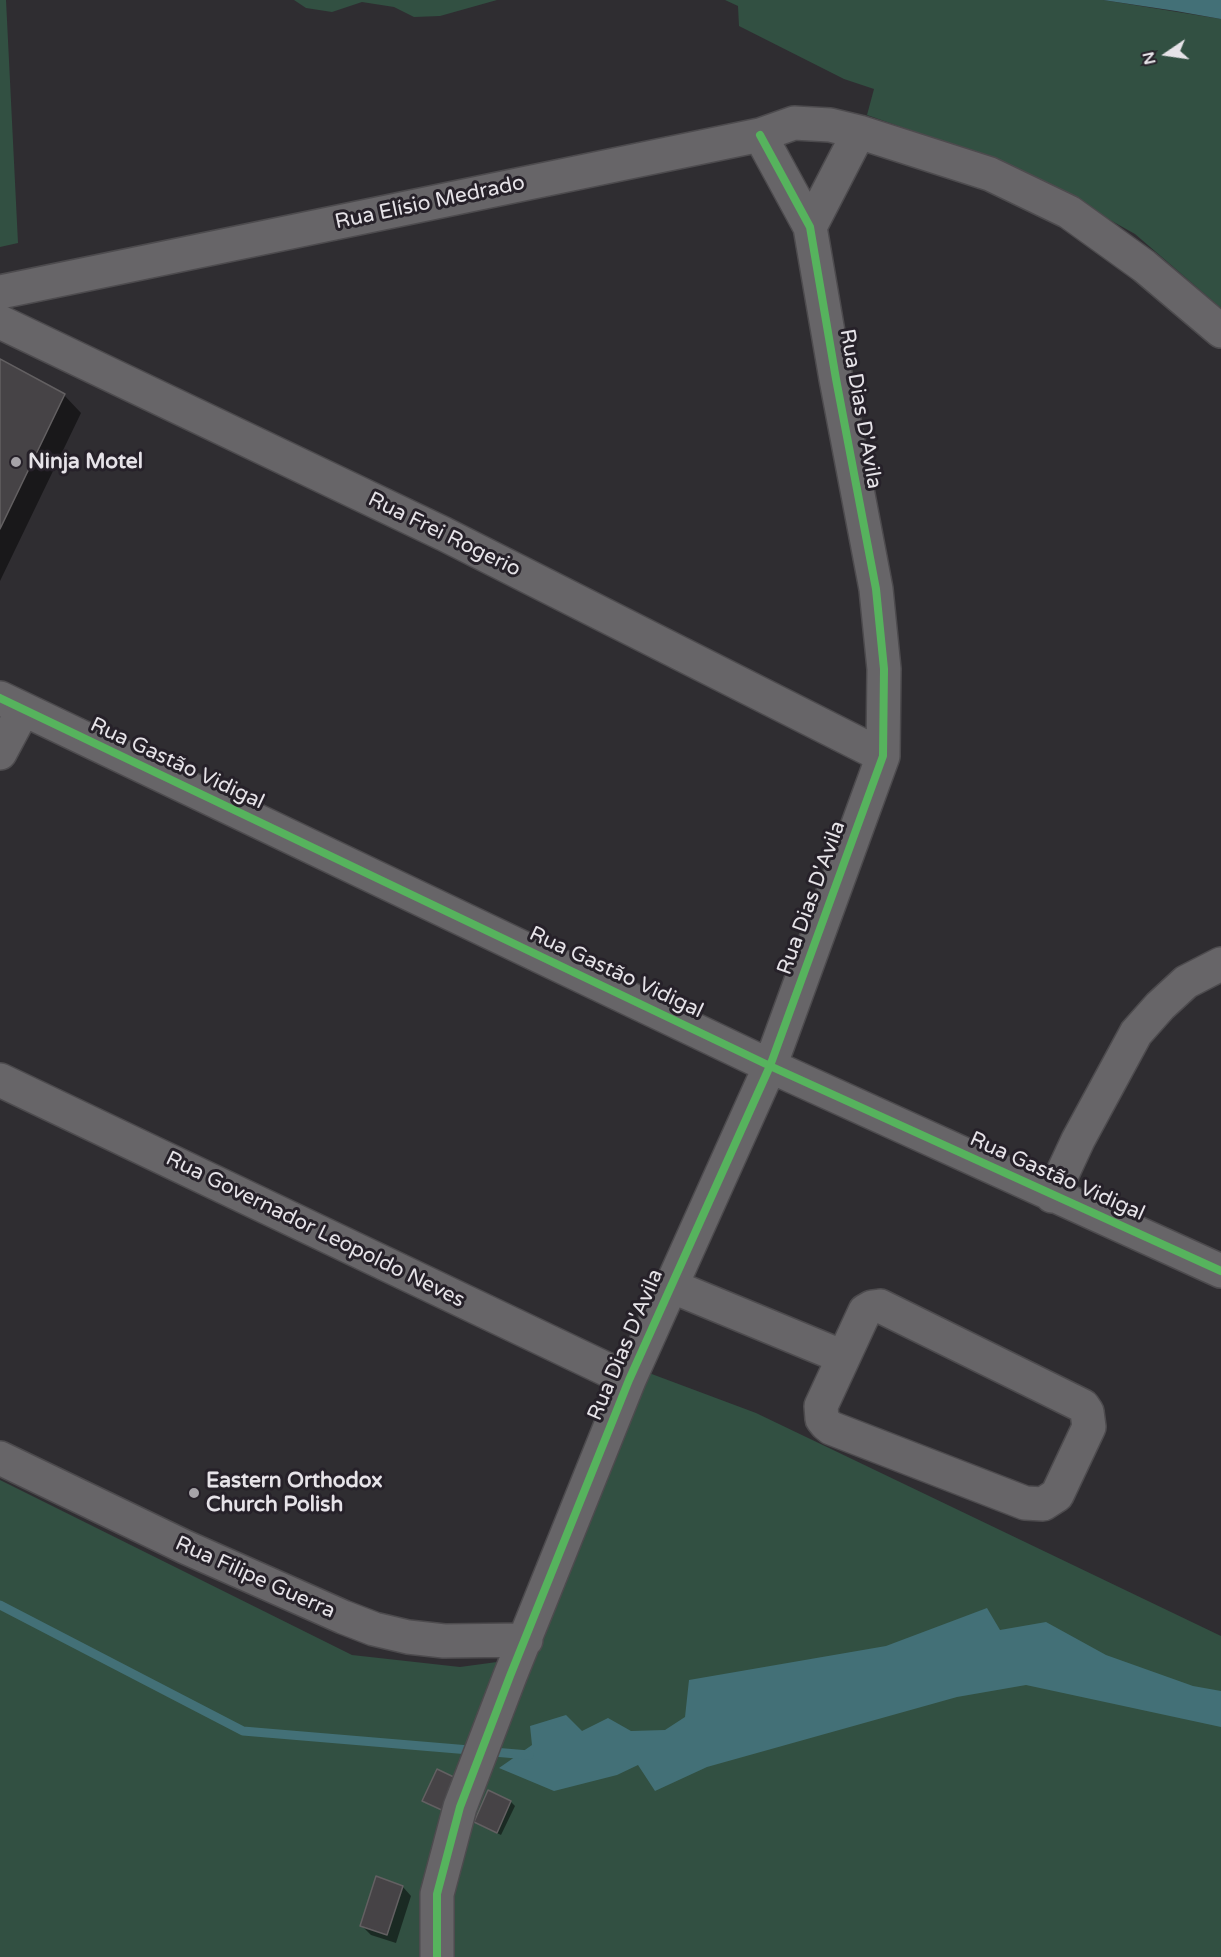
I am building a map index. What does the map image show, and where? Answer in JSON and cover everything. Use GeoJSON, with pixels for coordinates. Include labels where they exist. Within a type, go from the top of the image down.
{"type":"FeatureCollection","features":[{"type":"Feature","properties":{"kind":"street","name":"Rua Elísio Medrado"},"geometry":{"type":"LineString","coordinates":[[0,292],[760,135],[794,123],[830,125],[859,132],[990,174],[1068,212],[1144,266],[1221,331]]}},
{"type":"Feature","properties":{"kind":"street"},"geometry":{"type":"LineString","coordinates":[[810,227],[859,132]]}},
{"type":"Feature","properties":{"kind":"street","name":"Rua Dias D'Avila"},"geometry":{"type":"LineString","coordinates":[[437,1957],[437,1894],[460,1807],[629,1380],[770,1066],[883,756],[884,669],[876,589],[810,227],[760,135]]}},
{"type":"Feature","properties":{"kind":"street","name":"Rua Frei Rogerio"},"geometry":{"type":"LineString","coordinates":[[0,322],[444,534],[883,756]]}},
{"type":"Feature","properties":{"kind":"street"},"geometry":{"type":"LineString","coordinates":[[0,753],[11,704]]}},
{"type":"Feature","properties":{"kind":"street","name":"Rua Gastão Vidigal"},"geometry":{"type":"LineString","coordinates":[[11,704],[770,1066],[1221,1271]]}},
{"type":"Feature","properties":{"kind":"street"},"geometry":{"type":"LineString","coordinates":[[1053,1196],[1077,1140],[1136,1033],[1186,982],[1221,964]]}},
{"type":"Feature","properties":{"kind":"street","name":"Rua Governador Leopoldo Neves"},"geometry":{"type":"LineString","coordinates":[[0,1080],[629,1380]]}},
{"type":"Feature","properties":{"kind":"street"},"geometry":{"type":"LineString","coordinates":[[671,1286],[843,1357]]}},
{"type":"Feature","properties":{"kind":"street"},"geometry":{"type":"LineString","coordinates":[[872,1306],[880,1306],[1077,1402],[1087,1413],[1089,1427],[1057,1495],[1043,1503],[1025,1503],[831,1428],[822,1419],[821,1406],[843,1357],[866,1311],[872,1306]]}},
{"type":"Feature","properties":{"kind":"street","name":"Rua Filipe Guerra"},"geometry":{"type":"LineString","coordinates":[[0,1458],[196,1551],[374,1629],[408,1637],[444,1641],[526,1640]]}},
{"type":"Feature","properties":{"kind":"green space"},"geometry":{"type":"Polygon","coordinates":[[[0,0],[6,0],[18,243],[0,247],[0,0]]]}},
{"type":"Feature","properties":{"kind":"green space"},"geometry":{"type":"Polygon","coordinates":[[[294,0],[497,0],[440,16],[414,17],[394,7],[362,2],[332,12],[306,8],[294,0]]]}},
{"type":"Feature","properties":{"kind":"green space"},"geometry":{"type":"Polygon","coordinates":[[[725,0],[1103,0],[1221,19],[1221,308],[1135,234],[1044,183],[961,148],[867,115],[874,89],[844,79],[739,26],[738,6],[725,0]]]}},
{"type":"Feature","properties":{"kind":"green space"},"geometry":{"type":"Polygon","coordinates":[[[641,1370],[756,1413],[1221,1636],[1221,1957],[0,1957],[0,1480],[352,1655],[460,1667],[534,1657],[641,1370]]]}},
{"type":"Feature","properties":{"kind":"water"},"geometry":{"type":"Polygon","coordinates":[[[1103,0],[1221,0],[1221,19],[1176,11],[1103,0]]]}},
{"type":"Feature","properties":{"kind":"water"},"geometry":{"type":"Polygon","coordinates":[[[987,1608],[1000,1630],[1046,1622],[1106,1655],[1193,1686],[1221,1691],[1221,1727],[1026,1685],[957,1697],[707,1767],[655,1791],[638,1765],[617,1775],[554,1791],[499,1768],[532,1745],[530,1726],[566,1715],[582,1731],[608,1718],[631,1731],[665,1730],[685,1717],[689,1680],[886,1646],[987,1608]]]}},
{"type":"Feature","properties":{"kind":"building","name":"Ninja Motel"},"geometry":{"type":"Polygon","coordinates":[[[0,359],[65,394],[0,529],[0,359]]]}},
{"type":"Feature","properties":{"kind":"building"},"geometry":{"type":"Polygon","coordinates":[[[437,1769],[460,1780],[446,1812],[422,1801],[437,1769]]]}},
{"type":"Feature","properties":{"kind":"building"},"geometry":{"type":"Polygon","coordinates":[[[488,1790],[511,1801],[497,1833],[474,1822],[488,1790]]]}},
{"type":"Feature","properties":{"kind":"building"},"geometry":{"type":"Polygon","coordinates":[[[376,1876],[403,1886],[387,1935],[360,1926],[376,1876]]]}},
{"type":"Feature","properties":{"kind":"waterway"},"geometry":{"type":"LineString","coordinates":[[0,1605],[243,1731],[529,1755]]}},
{"type":"Feature","properties":{"kind":"cycle path"},"geometry":{"type":"LineString","coordinates":[[437,1957],[437,1894],[460,1807],[629,1380],[770,1066],[883,756],[884,669],[876,589],[810,227],[760,135]]}},
{"type":"Feature","properties":{"kind":"cycle path"},"geometry":{"type":"LineString","coordinates":[[0,698],[770,1066],[1221,1271]]}},
{"type":"Feature","properties":{"kind":"place","name":"Ninja Motel"},"geometry":{"type":"Point","coordinates":[16,462]}},
{"type":"Feature","properties":{"kind":"place","name":"Eastern Orthodox Church Polish"},"geometry":{"type":"Point","coordinates":[194,1493]}}]}
